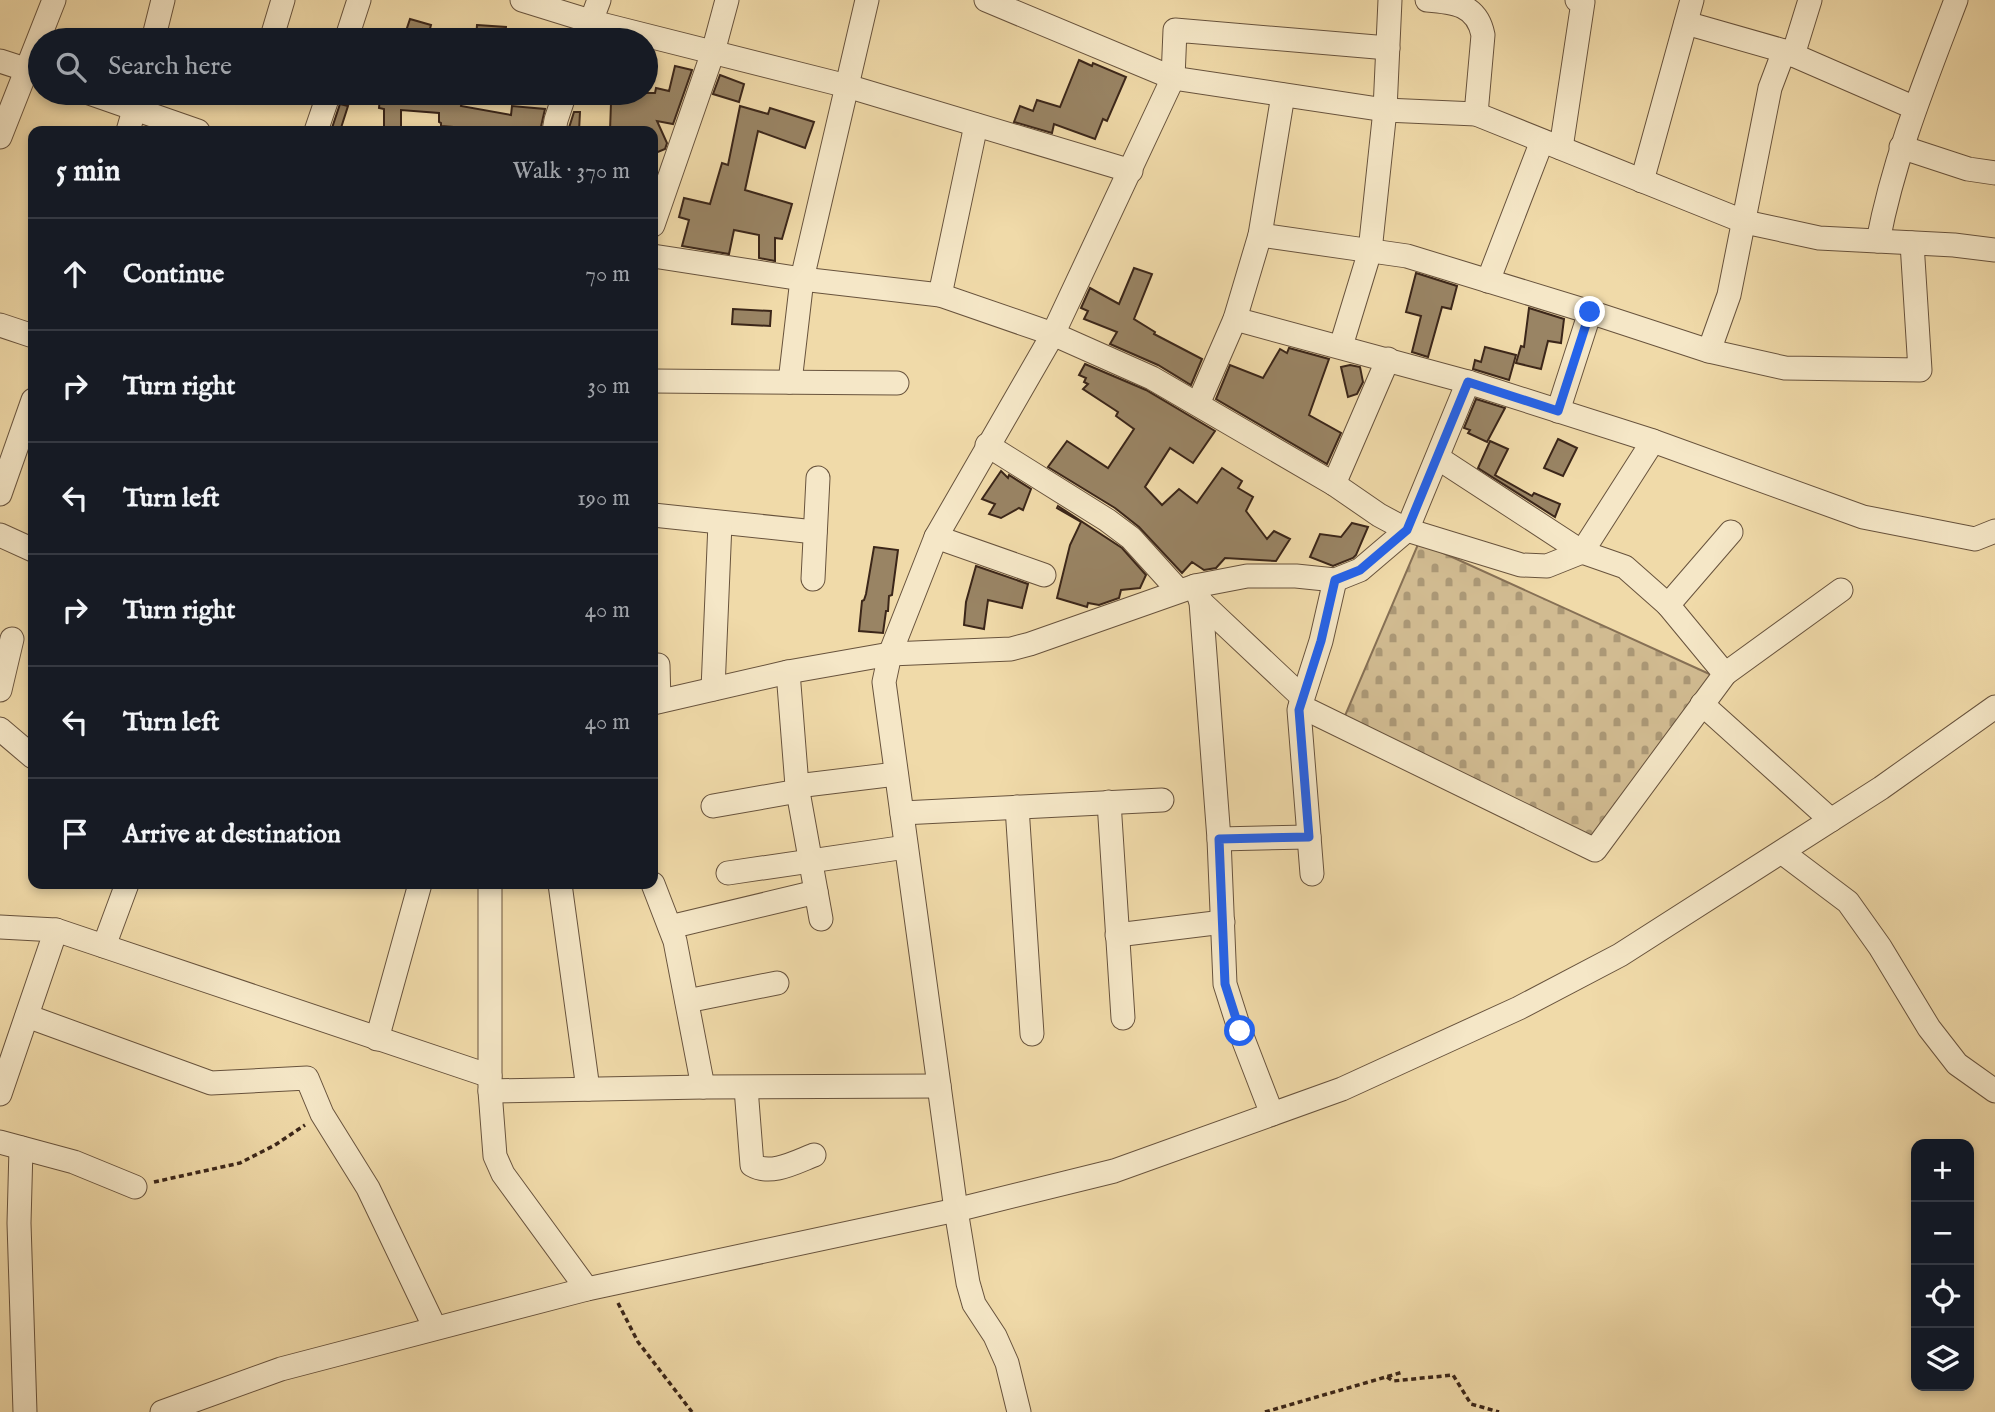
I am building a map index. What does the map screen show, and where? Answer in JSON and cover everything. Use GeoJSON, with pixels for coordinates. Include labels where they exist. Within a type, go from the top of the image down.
{"type":"FeatureCollection","features":[{"type":"Feature","properties":{"kind":"street"},"geometry":{"type":"LineString","coordinates":[[46,28],[54,0]]}},
{"type":"Feature","properties":{"kind":"street"},"geometry":{"type":"LineString","coordinates":[[156,28],[163,0]]}},
{"type":"Feature","properties":{"kind":"street"},"geometry":{"type":"LineString","coordinates":[[275,28],[283,0]]}},
{"type":"Feature","properties":{"kind":"street"},"geometry":{"type":"LineString","coordinates":[[350,28],[359,0]]}},
{"type":"Feature","properties":{"kind":"street"},"geometry":{"type":"LineString","coordinates":[[522,0],[619,28]]}},
{"type":"Feature","properties":{"kind":"street"},"geometry":{"type":"LineString","coordinates":[[658,211],[713,52],[727,0]]}},
{"type":"Feature","properties":{"kind":"street"},"geometry":{"type":"LineString","coordinates":[[790,382],[802,279],[867,0]]}},
{"type":"Feature","properties":{"kind":"street"},"geometry":{"type":"LineString","coordinates":[[986,0],[1173,78],[1385,110],[1476,114],[1745,222],[1819,238],[1995,249]]}},
{"type":"Feature","properties":{"kind":"street"},"geometry":{"type":"LineString","coordinates":[[1341,346],[1370,251],[1385,110],[1390,0]]}},
{"type":"Feature","properties":{"kind":"street"},"geometry":{"type":"LineString","coordinates":[[1427,0],[1451,1],[1464,7],[1481,24],[1483,35],[1476,114]]}},
{"type":"Feature","properties":{"kind":"street"},"geometry":{"type":"LineString","coordinates":[[1488,281],[1552,144],[1583,2],[1577,0]]}},
{"type":"Feature","properties":{"kind":"street"},"geometry":{"type":"LineString","coordinates":[[1642,181],[1692,0]]}},
{"type":"Feature","properties":{"kind":"street"},"geometry":{"type":"LineString","coordinates":[[1709,351],[1728,295],[1745,222],[1770,89],[1789,53],[1810,0]]}},
{"type":"Feature","properties":{"kind":"street"},"geometry":{"type":"LineString","coordinates":[[1878,241],[1888,191],[1901,147],[1956,0]]}},
{"type":"Feature","properties":{"kind":"street"},"geometry":{"type":"LineString","coordinates":[[1686,23],[1789,53],[1915,108]]}},
{"type":"Feature","properties":{"kind":"street"},"geometry":{"type":"LineString","coordinates":[[1019,1412],[1007,1363],[995,1336],[974,1304],[956,1210],[884,682],[890,654],[936,537],[1053,334],[1131,171],[1173,78],[1175,30],[1388,48]]}},
{"type":"Feature","properties":{"kind":"street"},"geometry":{"type":"LineString","coordinates":[[658,38],[847,86],[1131,171]]}},
{"type":"Feature","properties":{"kind":"street"},"geometry":{"type":"LineString","coordinates":[[0,61],[28,69]]}},
{"type":"Feature","properties":{"kind":"street"},"geometry":{"type":"LineString","coordinates":[[0,137],[28,83]]}},
{"type":"Feature","properties":{"kind":"street"},"geometry":{"type":"LineString","coordinates":[[1198,404],[1235,319],[1260,235],[1283,94]]}},
{"type":"Feature","properties":{"kind":"street"},"geometry":{"type":"LineString","coordinates":[[318,126],[325,105]]}},
{"type":"Feature","properties":{"kind":"street"},"geometry":{"type":"LineString","coordinates":[[555,126],[561,105]]}},
{"type":"Feature","properties":{"kind":"street"},"geometry":{"type":"LineString","coordinates":[[134,111],[182,126]]}},
{"type":"Feature","properties":{"kind":"street"},"geometry":{"type":"LineString","coordinates":[[940,295],[976,125]]}},
{"type":"Feature","properties":{"kind":"street"},"geometry":{"type":"LineString","coordinates":[[1901,147],[1968,169],[1995,173]]}},
{"type":"Feature","properties":{"kind":"street"},"geometry":{"type":"LineString","coordinates":[[1260,235],[1406,256],[1709,351],[1785,368],[1920,370],[1912,243]]}},
{"type":"Feature","properties":{"kind":"street"},"geometry":{"type":"LineString","coordinates":[[658,257],[802,279],[940,295],[1053,334],[1152,378],[1334,484],[1407,530],[1521,565],[1547,565],[1583,552],[1653,441]]}},
{"type":"Feature","properties":{"kind":"street"},"geometry":{"type":"LineString","coordinates":[[1558,411],[1590,312]]}},
{"type":"Feature","properties":{"kind":"street"},"geometry":{"type":"LineString","coordinates":[[1235,319],[1468,382],[1653,441],[1863,517],[1975,539],[1995,531]]}},
{"type":"Feature","properties":{"kind":"street"},"geometry":{"type":"LineString","coordinates":[[0,326],[28,334]]}},
{"type":"Feature","properties":{"kind":"street"},"geometry":{"type":"LineString","coordinates":[[1334,484],[1388,359]]}},
{"type":"Feature","properties":{"kind":"street"},"geometry":{"type":"LineString","coordinates":[[658,381],[897,383]]}},
{"type":"Feature","properties":{"kind":"street"},"geometry":{"type":"LineString","coordinates":[[658,702],[788,672],[890,654],[1012,649],[1247,576],[1296,576],[1335,580],[1360,570],[1407,530],[1468,382]]}},
{"type":"Feature","properties":{"kind":"street"},"geometry":{"type":"LineString","coordinates":[[0,494],[28,414]]}},
{"type":"Feature","properties":{"kind":"street"},"geometry":{"type":"LineString","coordinates":[[987,445],[1107,520],[1131,538],[1301,701],[1595,850],[1725,674],[1841,590]]}},
{"type":"Feature","properties":{"kind":"street"},"geometry":{"type":"LineString","coordinates":[[1438,458],[1583,552],[1625,567],[1668,605],[1725,674]]}},
{"type":"Feature","properties":{"kind":"street"},"geometry":{"type":"LineString","coordinates":[[813,579],[818,478]]}},
{"type":"Feature","properties":{"kind":"street"},"geometry":{"type":"LineString","coordinates":[[658,515],[815,532]]}},
{"type":"Feature","properties":{"kind":"street"},"geometry":{"type":"LineString","coordinates":[[713,689],[720,523]]}},
{"type":"Feature","properties":{"kind":"street"},"geometry":{"type":"LineString","coordinates":[[1668,605],[1731,532]]}},
{"type":"Feature","properties":{"kind":"street"},"geometry":{"type":"LineString","coordinates":[[0,535],[28,548]]}},
{"type":"Feature","properties":{"kind":"street"},"geometry":{"type":"LineString","coordinates":[[936,537],[1044,575]]}},
{"type":"Feature","properties":{"kind":"street"},"geometry":{"type":"LineString","coordinates":[[1312,874],[1301,701],[1321,641],[1335,580]]}},
{"type":"Feature","properties":{"kind":"street"},"geometry":{"type":"LineString","coordinates":[[1191,593],[1219,839],[1225,984],[1272,1114]]}},
{"type":"Feature","properties":{"kind":"street"},"geometry":{"type":"LineString","coordinates":[[0,690],[12,639]]}},
{"type":"Feature","properties":{"kind":"street"},"geometry":{"type":"LineString","coordinates":[[788,672],[798,789],[821,919]]}},
{"type":"Feature","properties":{"kind":"street"},"geometry":{"type":"LineString","coordinates":[[1702,704],[1831,820]]}},
{"type":"Feature","properties":{"kind":"street"},"geometry":{"type":"LineString","coordinates":[[162,1412],[281,1369],[435,1328],[598,1287],[956,1210],[1114,1171],[1342,1089],[1541,996],[1620,955],[1783,853],[1995,707]]}},
{"type":"Feature","properties":{"kind":"street"},"geometry":{"type":"LineString","coordinates":[[1,736],[28,754]]}},
{"type":"Feature","properties":{"kind":"street"},"geometry":{"type":"LineString","coordinates":[[713,807],[798,789],[896,774]]}},
{"type":"Feature","properties":{"kind":"street"},"geometry":{"type":"LineString","coordinates":[[902,813],[1162,800]]}},
{"type":"Feature","properties":{"kind":"street"},"geometry":{"type":"LineString","coordinates":[[1109,802],[1123,1018]]}},
{"type":"Feature","properties":{"kind":"street"},"geometry":{"type":"LineString","coordinates":[[1017,807],[1032,1034]]}},
{"type":"Feature","properties":{"kind":"street"},"geometry":{"type":"LineString","coordinates":[[1219,839],[1309,837]]}},
{"type":"Feature","properties":{"kind":"street"},"geometry":{"type":"LineString","coordinates":[[728,873],[906,847]]}},
{"type":"Feature","properties":{"kind":"street"},"geometry":{"type":"LineString","coordinates":[[1783,853],[1848,902],[1880,947],[1936,1037],[1957,1064],[1995,1091]]}},
{"type":"Feature","properties":{"kind":"street"},"geometry":{"type":"LineString","coordinates":[[103,946],[125,889]]}},
{"type":"Feature","properties":{"kind":"street"},"geometry":{"type":"LineString","coordinates":[[377,1039],[419,889]]}},
{"type":"Feature","properties":{"kind":"street"},"geometry":{"type":"LineString","coordinates":[[490,889],[490,1084],[495,1156],[503,1174],[598,1287]]}},
{"type":"Feature","properties":{"kind":"street"},"geometry":{"type":"LineString","coordinates":[[561,889],[588,1089]]}},
{"type":"Feature","properties":{"kind":"street"},"geometry":{"type":"LineString","coordinates":[[655,889],[675,941],[704,1087]]}},
{"type":"Feature","properties":{"kind":"street"},"geometry":{"type":"LineString","coordinates":[[670,928],[816,892]]}},
{"type":"Feature","properties":{"kind":"street"},"geometry":{"type":"LineString","coordinates":[[1117,935],[1223,922]]}},
{"type":"Feature","properties":{"kind":"street"},"geometry":{"type":"LineString","coordinates":[[0,927],[56,930],[377,1039],[490,1084],[588,1089],[939,1086]]}},
{"type":"Feature","properties":{"kind":"street"},"geometry":{"type":"LineString","coordinates":[[0,1094],[5,1065],[27,1016],[56,930]]}},
{"type":"Feature","properties":{"kind":"street"},"geometry":{"type":"LineString","coordinates":[[687,1002],[777,983]]}},
{"type":"Feature","properties":{"kind":"street"},"geometry":{"type":"LineString","coordinates":[[27,1016],[212,1083],[307,1078],[322,1114],[368,1188],[435,1328]]}},
{"type":"Feature","properties":{"kind":"street"},"geometry":{"type":"LineString","coordinates":[[746,1088],[752,1165],[762,1168],[784,1167],[814,1155]]}},
{"type":"Feature","properties":{"kind":"street"},"geometry":{"type":"LineString","coordinates":[[25,1412],[9,1223],[10,1145],[74,1162],[135,1186]]}},
{"type":"Feature","properties":{"kind":"path"},"geometry":{"type":"LineString","coordinates":[[135,1186],[240,1163],[275,1145],[322,1114]]}},
{"type":"Feature","properties":{"kind":"path"},"geometry":{"type":"LineString","coordinates":[[598,1287],[692,1412]]}},
{"type":"Feature","properties":{"kind":"path"},"geometry":{"type":"LineString","coordinates":[[1265,1412],[1403,1372]]}},
{"type":"Feature","properties":{"kind":"path"},"geometry":{"type":"LineString","coordinates":[[1387,1377],[1393,1381],[1453,1375],[1471,1404],[1499,1412]]}},
{"type":"Feature","properties":{"kind":"green space"},"geometry":{"type":"Polygon","coordinates":[[[1419,542],[1716,677],[1592,843],[1344,718],[1419,542]]]}},
{"type":"Feature","properties":{"kind":"building"},"geometry":{"type":"Polygon","coordinates":[[[410,19],[431,25],[430,28],[407,28],[410,19]]]}},
{"type":"Feature","properties":{"kind":"building"},"geometry":{"type":"Polygon","coordinates":[[[477,25],[506,27],[506,28],[477,28],[477,25]]]}},
{"type":"Feature","properties":{"kind":"building"},"geometry":{"type":"Polygon","coordinates":[[[1079,60],[1126,77],[1107,121],[1103,119],[1095,139],[1054,124],[1052,133],[1014,122],[1020,106],[1033,111],[1037,100],[1060,107],[1079,60]]]}},
{"type":"Feature","properties":{"kind":"building"},"geometry":{"type":"Polygon","coordinates":[[[675,66],[692,70],[673,124],[657,121],[667,143],[665,149],[658,152],[658,126],[610,126],[611,105],[658,105],[658,88],[669,91],[675,66]]]}},
{"type":"Feature","properties":{"kind":"building"},"geometry":{"type":"Polygon","coordinates":[[[720,75],[744,84],[739,102],[713,94],[720,75]]]}},
{"type":"Feature","properties":{"kind":"building"},"geometry":{"type":"Polygon","coordinates":[[[340,105],[348,106],[342,126],[333,126],[340,105]]]}},
{"type":"Feature","properties":{"kind":"building"},"geometry":{"type":"Polygon","coordinates":[[[379,105],[461,105],[511,115],[512,106],[545,109],[541,126],[441,126],[439,113],[401,110],[401,126],[384,126],[384,109],[379,108],[379,105]]]}},
{"type":"Feature","properties":{"kind":"building"},"geometry":{"type":"Polygon","coordinates":[[[740,106],[768,114],[770,108],[814,122],[805,148],[758,131],[745,190],[792,204],[782,239],[775,238],[775,261],[759,258],[759,235],[734,230],[729,254],[682,246],[689,220],[679,217],[684,198],[710,204],[722,163],[728,165],[740,106]]]}},
{"type":"Feature","properties":{"kind":"building"},"geometry":{"type":"Polygon","coordinates":[[[574,112],[580,112],[579,126],[570,126],[574,112]]]}},
{"type":"Feature","properties":{"kind":"building"},"geometry":{"type":"Polygon","coordinates":[[[1134,268],[1152,274],[1134,319],[1155,332],[1154,334],[1202,359],[1191,385],[1158,365],[1110,344],[1117,332],[1084,319],[1088,311],[1081,308],[1090,288],[1119,304],[1134,268]]]}},
{"type":"Feature","properties":{"kind":"building"},"geometry":{"type":"Polygon","coordinates":[[[1416,273],[1457,286],[1451,309],[1442,307],[1428,357],[1412,352],[1421,316],[1406,312],[1416,273]]]}},
{"type":"Feature","properties":{"kind":"building"},"geometry":{"type":"Polygon","coordinates":[[[1529,308],[1564,319],[1561,343],[1548,341],[1541,369],[1516,363],[1521,346],[1524,347],[1529,308]]]}},
{"type":"Feature","properties":{"kind":"building"},"geometry":{"type":"Polygon","coordinates":[[[733,309],[771,311],[770,326],[732,324],[733,309]]]}},
{"type":"Feature","properties":{"kind":"building"},"geometry":{"type":"Polygon","coordinates":[[[1485,347],[1516,355],[1509,380],[1473,369],[1475,360],[1481,362],[1485,347]]]}},
{"type":"Feature","properties":{"kind":"building"},"geometry":{"type":"Polygon","coordinates":[[[1289,348],[1329,359],[1309,415],[1341,433],[1327,464],[1216,399],[1230,365],[1263,378],[1280,349],[1287,353],[1289,348]]]}},
{"type":"Feature","properties":{"kind":"building"},"geometry":{"type":"Polygon","coordinates":[[[1085,364],[1146,390],[1215,431],[1193,463],[1170,448],[1145,487],[1162,505],[1179,489],[1197,503],[1222,468],[1242,481],[1238,488],[1253,497],[1246,511],[1267,539],[1274,531],[1290,539],[1276,561],[1225,558],[1216,568],[1204,570],[1192,562],[1182,573],[1139,527],[1115,508],[1048,467],[1067,441],[1108,468],[1134,429],[1116,416],[1118,412],[1083,389],[1088,384],[1084,382],[1086,378],[1079,375],[1085,364]]]}},
{"type":"Feature","properties":{"kind":"building"},"geometry":{"type":"Polygon","coordinates":[[[1341,367],[1360,367],[1363,382],[1357,394],[1348,397],[1341,367]]]}},
{"type":"Feature","properties":{"kind":"building"},"geometry":{"type":"Polygon","coordinates":[[[1476,399],[1505,408],[1487,442],[1468,433],[1470,430],[1464,428],[1476,399]]]}},
{"type":"Feature","properties":{"kind":"building"},"geometry":{"type":"Polygon","coordinates":[[[1558,439],[1577,448],[1563,476],[1544,468],[1558,439]]]}},
{"type":"Feature","properties":{"kind":"building"},"geometry":{"type":"Polygon","coordinates":[[[1490,441],[1508,449],[1495,475],[1532,496],[1534,493],[1560,504],[1555,517],[1478,468],[1490,441]]]}},
{"type":"Feature","properties":{"kind":"building"},"geometry":{"type":"Polygon","coordinates":[[[1001,471],[1008,478],[1009,475],[1031,489],[1023,510],[1019,508],[1001,518],[989,514],[995,504],[982,499],[1001,471]]]}},
{"type":"Feature","properties":{"kind":"building"},"geometry":{"type":"Polygon","coordinates":[[[1058,506],[1122,548],[1146,575],[1140,588],[1121,590],[1119,598],[1099,605],[1088,603],[1087,607],[1057,598],[1070,545],[1081,522],[1057,508],[1058,506]]]}},
{"type":"Feature","properties":{"kind":"building"},"geometry":{"type":"Polygon","coordinates":[[[1352,523],[1368,527],[1353,558],[1333,566],[1310,557],[1320,534],[1341,537],[1352,523]]]}},
{"type":"Feature","properties":{"kind":"building"},"geometry":{"type":"Polygon","coordinates":[[[874,547],[898,550],[883,633],[859,631],[862,601],[866,594],[874,547]]]}},
{"type":"Feature","properties":{"kind":"building"},"geometry":{"type":"Polygon","coordinates":[[[976,566],[1028,584],[1022,608],[988,600],[984,629],[964,625],[966,602],[976,566]]]}},
{"type":"Feature","properties":{"kind":"route"},"geometry":{"type":"LineString","coordinates":[[1240,1031],[1225,984],[1219,839],[1309,837],[1299,710],[1321,641],[1335,580],[1360,570],[1407,530],[1468,382],[1558,411],[1590,312]]}}]}
